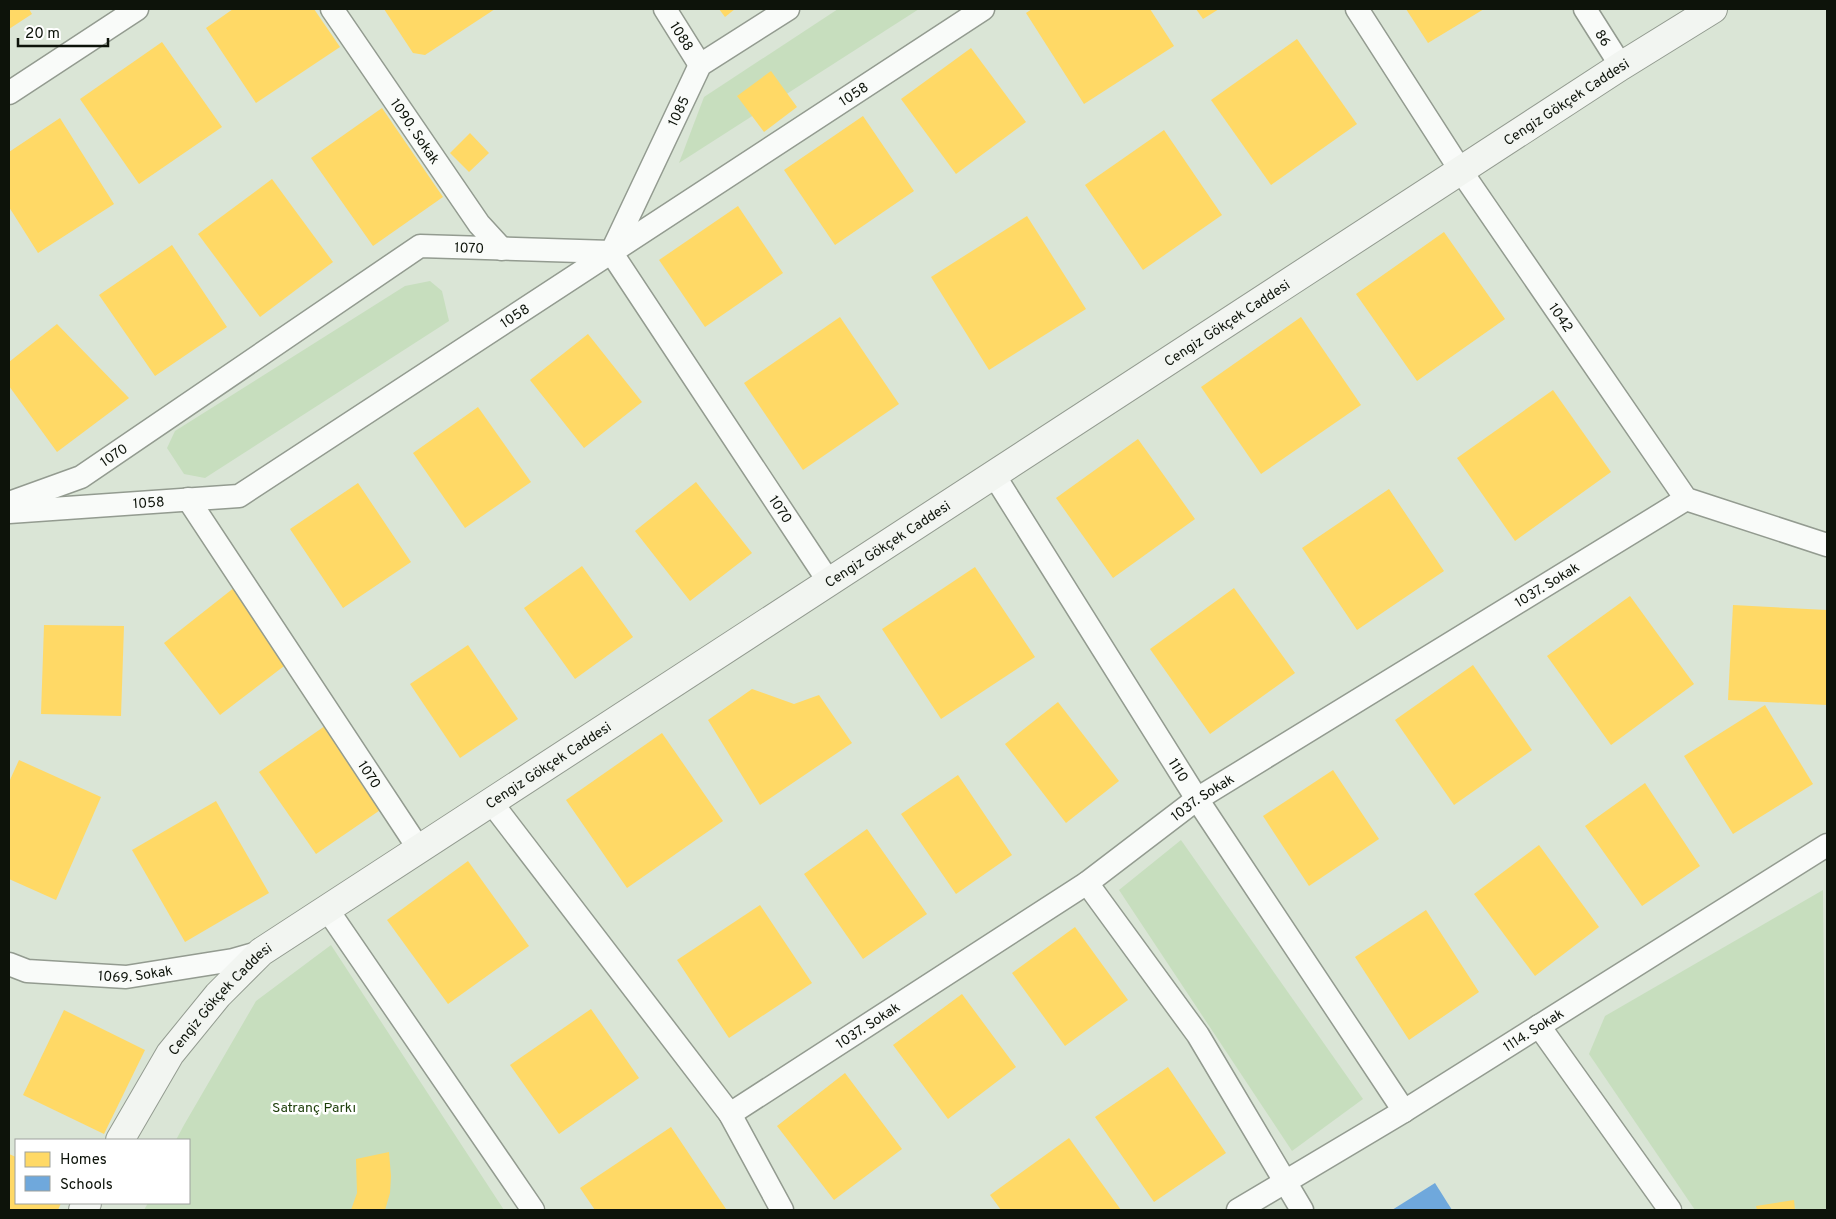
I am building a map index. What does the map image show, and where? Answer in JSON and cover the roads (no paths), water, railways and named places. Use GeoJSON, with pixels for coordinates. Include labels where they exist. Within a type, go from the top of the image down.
{"type":"FeatureCollection","features":[{"type":"Feature","properties":{"kind":"street"},"geometry":{"type":"LineString","coordinates":[[9,93],[137,9]]}},
{"type":"Feature","properties":{"kind":"street","name":"1090. Sokak"},"geometry":{"type":"LineString","coordinates":[[332,9],[479,224],[502,249]]}},
{"type":"Feature","properties":{"kind":"street","name":"1088"},"geometry":{"type":"LineString","coordinates":[[665,9],[700,65]]}},
{"type":"Feature","properties":{"kind":"street"},"geometry":{"type":"LineString","coordinates":[[700,65],[788,9]]}},
{"type":"Feature","properties":{"kind":"street","name":"1058"},"geometry":{"type":"LineString","coordinates":[[9,512],[239,496],[982,9]]}},
{"type":"Feature","properties":{"kind":"street","name":"1042"},"geometry":{"type":"LineString","coordinates":[[1357,9],[1460,171],[1686,499]]}},
{"type":"Feature","properties":{"kind":"street","name":"86"},"geometry":{"type":"LineString","coordinates":[[1585,9],[1621,66]]}},
{"type":"Feature","properties":{"kind":"street","name":"Cengiz Gökçek Caddesi"},"geometry":{"type":"LineString","coordinates":[[121,1139],[170,1054],[218,995],[261,952],[1621,66],[1713,9]]}},
{"type":"Feature","properties":{"kind":"street","name":"1085"},"geometry":{"type":"LineString","coordinates":[[611,252],[700,65]]}},
{"type":"Feature","properties":{"kind":"street","name":"1070"},"geometry":{"type":"LineString","coordinates":[[9,503],[81,477],[420,246],[611,252],[829,582]]}},
{"type":"Feature","properties":{"kind":"street","name":"1110"},"geometry":{"type":"LineString","coordinates":[[994,475],[1197,800],[1404,1111]]}},
{"type":"Feature","properties":{"kind":"street","name":"1070"},"geometry":{"type":"LineString","coordinates":[[188,499],[419,849]]}},
{"type":"Feature","properties":{"kind":"street"},"geometry":{"type":"LineString","coordinates":[[1686,499],[1827,546]]}},
{"type":"Feature","properties":{"kind":"street","name":"1037. Sokak"},"geometry":{"type":"LineString","coordinates":[[730,1114],[1087,882],[1197,800],[1686,499]]}},
{"type":"Feature","properties":{"kind":"street"},"geometry":{"type":"LineString","coordinates":[[491,802],[730,1114],[782,1210]]}},
{"type":"Feature","properties":{"kind":"street","name":"1114. Sokak"},"geometry":{"type":"LineString","coordinates":[[1238,1210],[1404,1111],[1827,845]]}},
{"type":"Feature","properties":{"kind":"street"},"geometry":{"type":"LineString","coordinates":[[1087,882],[1198,1035],[1302,1210]]}},
{"type":"Feature","properties":{"kind":"street"},"geometry":{"type":"LineString","coordinates":[[327,909],[533,1210]]}},
{"type":"Feature","properties":{"kind":"street","name":"1069. Sokak"},"geometry":{"type":"LineString","coordinates":[[9,964],[26,972],[126,977],[233,960],[261,952]]}},
{"type":"Feature","properties":{"kind":"street"},"geometry":{"type":"LineString","coordinates":[[1539,1026],[1670,1210]]}},
{"type":"Feature","properties":{"kind":"park label","name":"Satranç Parkı"},"geometry":{"type":"Point","coordinates":[314,1107]}}]}
